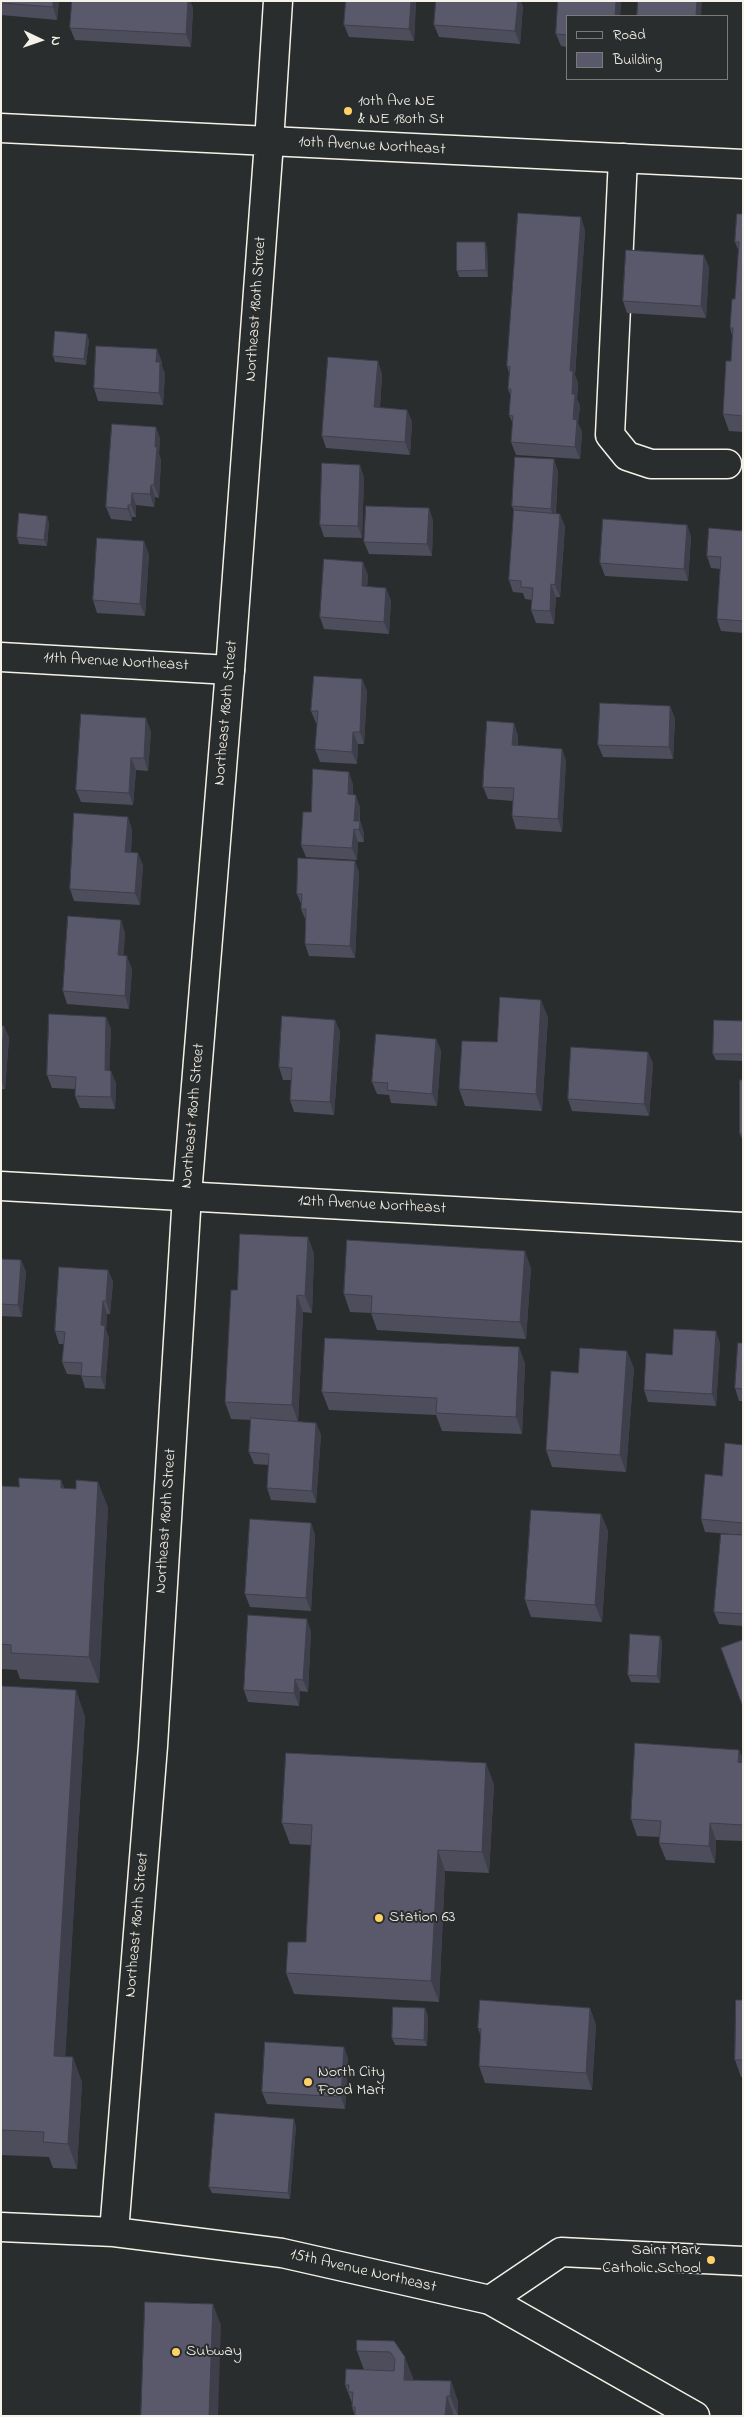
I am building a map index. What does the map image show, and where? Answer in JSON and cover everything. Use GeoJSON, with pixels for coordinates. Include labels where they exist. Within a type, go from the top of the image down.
{"type":"FeatureCollection","features":[{"type":"Feature","properties":{"kind":"street","name":"Northeast 180th Street"},"geometry":{"type":"LineString","coordinates":[[114,2232],[153,1746],[187,1195],[230,670],[278,1]]}},
{"type":"Feature","properties":{"kind":"street","name":"10th Avenue Northeast"},"geometry":{"type":"LineString","coordinates":[[1,128],[743,164]]}},
{"type":"Feature","properties":{"kind":"street"},"geometry":{"type":"LineString","coordinates":[[623,158],[610,435],[627,456],[651,464],[727,464]]}},
{"type":"Feature","properties":{"kind":"street","name":"11th Avenue Northeast"},"geometry":{"type":"LineString","coordinates":[[1,657],[230,670]]}},
{"type":"Feature","properties":{"kind":"street","name":"12th Avenue Northeast"},"geometry":{"type":"LineString","coordinates":[[1,1186],[743,1226]]}},
{"type":"Feature","properties":{"kind":"street","name":"15th Avenue Northeast"},"geometry":{"type":"LineString","coordinates":[[1,2227],[114,2232],[282,2254],[490,2300],[696,2416]]}},
{"type":"Feature","properties":{"kind":"street"},"geometry":{"type":"LineString","coordinates":[[490,2300],[560,2252],[743,2262]]}},
{"type":"Feature","properties":{"kind":"building"},"geometry":{"type":"Polygon","coordinates":[[[1,1],[53,1],[53,7],[1,3],[1,1]]]}},
{"type":"Feature","properties":{"kind":"building"},"geometry":{"type":"Polygon","coordinates":[[[72,1],[188,1],[186,34],[70,28],[72,1]]]}},
{"type":"Feature","properties":{"kind":"building"},"geometry":{"type":"Polygon","coordinates":[[[346,1],[411,1],[409,29],[344,25],[346,1]]]}},
{"type":"Feature","properties":{"kind":"building"},"geometry":{"type":"Polygon","coordinates":[[[436,1],[518,1],[515,31],[434,25],[436,1]]]}},
{"type":"Feature","properties":{"kind":"building"},"geometry":{"type":"Polygon","coordinates":[[[558,1],[616,1],[615,15],[566,15],[566,35],[556,34],[558,1]]]}},
{"type":"Feature","properties":{"kind":"building"},"geometry":{"type":"Polygon","coordinates":[[[638,1],[697,1],[696,15],[637,15],[638,1]]]}},
{"type":"Feature","properties":{"kind":"building"},"geometry":{"type":"Polygon","coordinates":[[[518,213],[581,217],[570,371],[573,371],[572,394],[575,394],[573,419],[577,420],[575,447],[511,442],[513,416],[509,415],[511,389],[508,389],[510,367],[507,366],[518,213]]]}},
{"type":"Feature","properties":{"kind":"building"},"geometry":{"type":"Polygon","coordinates":[[[737,214],[743,214],[743,416],[723,414],[726,361],[731,361],[733,328],[730,328],[732,299],[735,299],[739,242],[735,242],[737,214]]]}},
{"type":"Feature","properties":{"kind":"building"},"geometry":{"type":"Polygon","coordinates":[[[457,242],[485,242],[486,270],[457,271],[457,242]]]}},
{"type":"Feature","properties":{"kind":"building"},"geometry":{"type":"Polygon","coordinates":[[[626,250],[704,255],[701,306],[623,301],[626,250]]]}},
{"type":"Feature","properties":{"kind":"building"},"geometry":{"type":"Polygon","coordinates":[[[55,331],[87,334],[84,359],[53,356],[55,331]]]}},
{"type":"Feature","properties":{"kind":"building"},"geometry":{"type":"Polygon","coordinates":[[[96,346],[157,349],[156,362],[160,362],[159,393],[94,388],[96,346]]]}},
{"type":"Feature","properties":{"kind":"building"},"geometry":{"type":"Polygon","coordinates":[[[328,357],[378,361],[374,407],[407,410],[405,442],[322,436],[328,357]]]}},
{"type":"Feature","properties":{"kind":"building"},"geometry":{"type":"Polygon","coordinates":[[[112,424],[156,427],[155,447],[157,447],[154,485],[151,485],[150,494],[132,493],[131,505],[128,505],[128,509],[106,507],[112,424]]]}},
{"type":"Feature","properties":{"kind":"building"},"geometry":{"type":"Polygon","coordinates":[[[515,457],[554,459],[551,509],[512,506],[515,457]]]}},
{"type":"Feature","properties":{"kind":"building"},"geometry":{"type":"Polygon","coordinates":[[[322,463],[360,465],[358,526],[320,525],[322,463]]]}},
{"type":"Feature","properties":{"kind":"building"},"geometry":{"type":"Polygon","coordinates":[[[366,506],[429,508],[427,544],[364,542],[366,506]]]}},
{"type":"Feature","properties":{"kind":"building"},"geometry":{"type":"Polygon","coordinates":[[[514,510],[560,514],[555,585],[551,584],[550,611],[531,610],[533,588],[521,587],[521,581],[509,580],[514,510]]]}},
{"type":"Feature","properties":{"kind":"building"},"geometry":{"type":"Polygon","coordinates":[[[19,513],[47,516],[44,540],[17,537],[19,513]]]}},
{"type":"Feature","properties":{"kind":"building"},"geometry":{"type":"Polygon","coordinates":[[[603,519],[687,525],[684,569],[600,563],[603,519]]]}},
{"type":"Feature","properties":{"kind":"building"},"geometry":{"type":"Polygon","coordinates":[[[709,528],[743,531],[743,621],[717,619],[721,557],[707,556],[709,528]]]}},
{"type":"Feature","properties":{"kind":"building"},"geometry":{"type":"Polygon","coordinates":[[[97,538],[144,541],[140,604],[93,600],[97,538]]]}},
{"type":"Feature","properties":{"kind":"building"},"geometry":{"type":"Polygon","coordinates":[[[324,559],[363,562],[362,586],[386,588],[384,622],[320,617],[324,559]]]}},
{"type":"Feature","properties":{"kind":"building"},"geometry":{"type":"Polygon","coordinates":[[[314,676],[362,679],[360,732],[353,732],[352,752],[315,749],[318,711],[311,711],[314,676]]]}},
{"type":"Feature","properties":{"kind":"building"},"geometry":{"type":"Polygon","coordinates":[[[600,703],[670,706],[669,747],[598,745],[600,703]]]}},
{"type":"Feature","properties":{"kind":"building"},"geometry":{"type":"Polygon","coordinates":[[[81,714],[146,718],[144,758],[131,758],[129,793],[76,790],[81,714]]]}},
{"type":"Feature","properties":{"kind":"building"},"geometry":{"type":"Polygon","coordinates":[[[487,721],[514,723],[512,745],[562,749],[558,819],[512,816],[514,788],[483,787],[487,721]]]}},
{"type":"Feature","properties":{"kind":"building"},"geometry":{"type":"Polygon","coordinates":[[[313,769],[349,772],[348,794],[356,795],[354,821],[360,821],[359,830],[354,829],[352,848],[301,845],[303,812],[311,812],[313,769]]]}},
{"type":"Feature","properties":{"kind":"building"},"geometry":{"type":"Polygon","coordinates":[[[74,813],[128,817],[125,852],[138,853],[135,893],[70,889],[74,813]]]}},
{"type":"Feature","properties":{"kind":"building"},"geometry":{"type":"Polygon","coordinates":[[[298,858],[355,861],[350,946],[305,944],[306,909],[301,909],[302,894],[297,894],[298,858]]]}},
{"type":"Feature","properties":{"kind":"building"},"geometry":{"type":"Polygon","coordinates":[[[68,916],[121,920],[118,955],[127,956],[125,996],[63,991],[68,916]]]}},
{"type":"Feature","properties":{"kind":"building"},"geometry":{"type":"Polygon","coordinates":[[[500,997],[541,1000],[536,1094],[459,1089],[462,1041],[497,1042],[500,997]]]}},
{"type":"Feature","properties":{"kind":"building"},"geometry":{"type":"Polygon","coordinates":[[[49,1014],[106,1017],[105,1070],[111,1071],[111,1097],[75,1096],[76,1077],[47,1075],[49,1014]]]}},
{"type":"Feature","properties":{"kind":"building"},"geometry":{"type":"Polygon","coordinates":[[[282,1016],[335,1020],[330,1102],[290,1100],[292,1068],[279,1067],[282,1016]]]}},
{"type":"Feature","properties":{"kind":"building"},"geometry":{"type":"Polygon","coordinates":[[[714,1020],[743,1021],[743,1054],[713,1054],[714,1020]]]}},
{"type":"Feature","properties":{"kind":"building"},"geometry":{"type":"Polygon","coordinates":[[[1,1026],[4,1026],[1,1064],[1,1026]]]}},
{"type":"Feature","properties":{"kind":"building"},"geometry":{"type":"Polygon","coordinates":[[[376,1034],[436,1039],[432,1094],[387,1090],[388,1083],[372,1082],[376,1034]]]}},
{"type":"Feature","properties":{"kind":"building"},"geometry":{"type":"Polygon","coordinates":[[[571,1047],[648,1052],[644,1104],[568,1099],[571,1047]]]}},
{"type":"Feature","properties":{"kind":"building"},"geometry":{"type":"Polygon","coordinates":[[[740,1080],[743,1080],[743,1134],[740,1134],[740,1080]]]}},
{"type":"Feature","properties":{"kind":"building"},"geometry":{"type":"Polygon","coordinates":[[[240,1234],[308,1237],[305,1296],[297,1295],[292,1405],[225,1402],[231,1290],[237,1290],[240,1234]]]}},
{"type":"Feature","properties":{"kind":"building"},"geometry":{"type":"Polygon","coordinates":[[[347,1240],[525,1251],[520,1322],[371,1313],[372,1296],[344,1294],[347,1240]]]}},
{"type":"Feature","properties":{"kind":"building"},"geometry":{"type":"Polygon","coordinates":[[[1,1259],[21,1260],[18,1305],[1,1304],[1,1259]]]}},
{"type":"Feature","properties":{"kind":"building"},"geometry":{"type":"Polygon","coordinates":[[[59,1267],[108,1270],[106,1301],[103,1301],[101,1325],[105,1326],[101,1377],[81,1376],[82,1363],[62,1362],[65,1332],[55,1331],[59,1267]]]}},
{"type":"Feature","properties":{"kind":"building"},"geometry":{"type":"Polygon","coordinates":[[[674,1329],[716,1331],[712,1394],[644,1390],[646,1353],[672,1355],[674,1329]]]}},
{"type":"Feature","properties":{"kind":"building"},"geometry":{"type":"Polygon","coordinates":[[[325,1338],[519,1347],[516,1417],[436,1413],[437,1398],[322,1392],[325,1338]]]}},
{"type":"Feature","properties":{"kind":"building"},"geometry":{"type":"Polygon","coordinates":[[[738,1343],[743,1343],[743,1389],[735,1388],[738,1343]]]}},
{"type":"Feature","properties":{"kind":"building"},"geometry":{"type":"Polygon","coordinates":[[[580,1348],[627,1351],[620,1455],[546,1450],[551,1371],[578,1373],[580,1348]]]}},
{"type":"Feature","properties":{"kind":"building"},"geometry":{"type":"Polygon","coordinates":[[[251,1418],[316,1423],[312,1491],[267,1488],[269,1454],[249,1452],[251,1418]]]}},
{"type":"Feature","properties":{"kind":"building"},"geometry":{"type":"Polygon","coordinates":[[[725,1443],[743,1445],[743,1523],[701,1519],[705,1474],[722,1476],[725,1443]]]}},
{"type":"Feature","properties":{"kind":"building"},"geometry":{"type":"Polygon","coordinates":[[[19,1478],[61,1480],[61,1488],[76,1489],[76,1480],[98,1482],[89,1657],[11,1653],[11,1645],[1,1644],[1,1486],[19,1487],[19,1478]]]}},
{"type":"Feature","properties":{"kind":"building"},"geometry":{"type":"Polygon","coordinates":[[[531,1510],[601,1514],[595,1605],[525,1600],[531,1510]]]}},
{"type":"Feature","properties":{"kind":"building"},"geometry":{"type":"Polygon","coordinates":[[[250,1519],[311,1523],[306,1598],[245,1594],[250,1519]]]}},
{"type":"Feature","properties":{"kind":"building"},"geometry":{"type":"Polygon","coordinates":[[[721,1534],[743,1535],[743,1614],[714,1612],[721,1534]]]}},
{"type":"Feature","properties":{"kind":"building"},"geometry":{"type":"Polygon","coordinates":[[[248,1615],[307,1619],[303,1680],[295,1679],[294,1693],[244,1690],[248,1615]]]}},
{"type":"Feature","properties":{"kind":"building"},"geometry":{"type":"Polygon","coordinates":[[[630,1634],[660,1636],[657,1676],[628,1675],[630,1634]]]}},
{"type":"Feature","properties":{"kind":"building"},"geometry":{"type":"Polygon","coordinates":[[[743,1640],[743,1707],[721,1648],[743,1640]]]}},
{"type":"Feature","properties":{"kind":"building"},"geometry":{"type":"Polygon","coordinates":[[[1,1686],[76,1690],[54,2056],[73,2057],[68,2144],[43,2142],[44,2132],[1,2130],[1,1686]]]}},
{"type":"Feature","properties":{"kind":"building"},"geometry":{"type":"Polygon","coordinates":[[[635,1743],[739,1750],[738,1762],[743,1763],[743,1825],[710,1823],[709,1846],[659,1843],[661,1821],[631,1819],[635,1743]]]}},
{"type":"Feature","properties":{"kind":"building","name":"Station 63"},"geometry":{"type":"Polygon","coordinates":[[[286,1753],[486,1763],[482,1852],[438,1850],[431,1981],[286,1973],[288,1942],[306,1942],[312,1825],[282,1823],[286,1753]]]}},
{"type":"Feature","properties":{"kind":"building"},"geometry":{"type":"Polygon","coordinates":[[[480,2000],[590,2008],[586,2073],[479,2066],[481,2029],[478,2028],[480,2000]]]}},
{"type":"Feature","properties":{"kind":"building"},"geometry":{"type":"Polygon","coordinates":[[[736,2000],[743,2000],[743,2060],[735,2060],[736,2000]]]}},
{"type":"Feature","properties":{"kind":"building"},"geometry":{"type":"Polygon","coordinates":[[[393,2007],[425,2008],[424,2040],[392,2038],[393,2007]]]}},
{"type":"Feature","properties":{"kind":"building","name":"North City Food Mart"},"geometry":{"type":"Polygon","coordinates":[[[265,2042],[344,2047],[341,2097],[262,2092],[265,2042]]]}},
{"type":"Feature","properties":{"kind":"building"},"geometry":{"type":"Polygon","coordinates":[[[215,2113],[294,2119],[288,2193],[209,2187],[215,2113]]]}},
{"type":"Feature","properties":{"kind":"building"},"geometry":{"type":"Polygon","coordinates":[[[145,2302],[213,2304],[209,2416],[141,2416],[145,2302]]]}},
{"type":"Feature","properties":{"kind":"building"},"geometry":{"type":"Polygon","coordinates":[[[357,2340],[394,2341],[405,2357],[404,2380],[451,2381],[450,2396],[447,2396],[445,2416],[355,2416],[355,2407],[352,2407],[353,2392],[348,2392],[349,2385],[345,2385],[346,2369],[394,2371],[395,2359],[390,2352],[357,2351],[357,2340]]]}},
{"type":"Feature","properties":{"kind":"place","name":"10th Ave NE & NE 180th St"},"geometry":{"type":"Point","coordinates":[348,111]}},
{"type":"Feature","properties":{"kind":"place","name":"Station 63"},"geometry":{"type":"Point","coordinates":[379,1918]}},
{"type":"Feature","properties":{"kind":"place","name":"North City Food Mart"},"geometry":{"type":"Point","coordinates":[308,2082]}},
{"type":"Feature","properties":{"kind":"place","name":"Saint Mark Catholic School"},"geometry":{"type":"Point","coordinates":[711,2260]}},
{"type":"Feature","properties":{"kind":"place","name":"Subway"},"geometry":{"type":"Point","coordinates":[176,2352]}}]}
